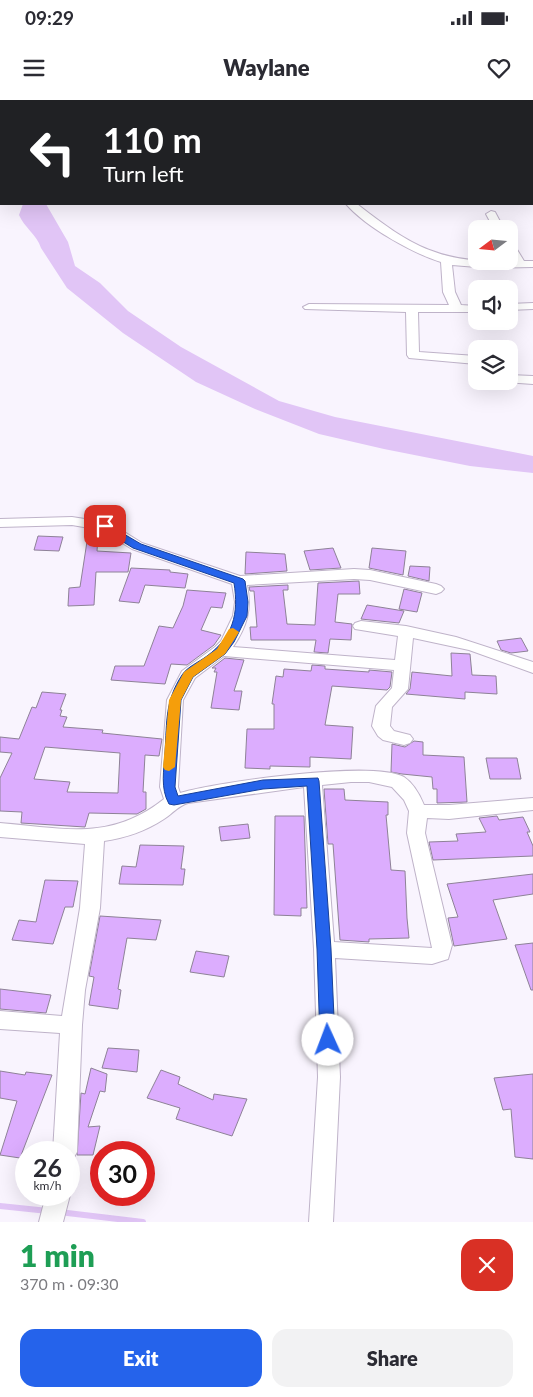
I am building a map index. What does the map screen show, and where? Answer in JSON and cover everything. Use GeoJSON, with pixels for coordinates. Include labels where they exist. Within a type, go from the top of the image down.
{"type":"FeatureCollection","features":[{"type":"Feature","properties":{"kind":"street"},"geometry":{"type":"LineString","coordinates":[[351,205],[379,226],[446,265],[468,265]]}},
{"type":"Feature","properties":{"kind":"street"},"geometry":{"type":"LineString","coordinates":[[491,214],[494,220]]}},
{"type":"Feature","properties":{"kind":"street"},"geometry":{"type":"LineString","coordinates":[[518,261],[520,264],[533,264]]}},
{"type":"Feature","properties":{"kind":"street"},"geometry":{"type":"LineString","coordinates":[[446,265],[449,292],[457,310]]}},
{"type":"Feature","properties":{"kind":"street"},"geometry":{"type":"LineString","coordinates":[[518,307],[533,306]]}},
{"type":"Feature","properties":{"kind":"street"},"geometry":{"type":"LineString","coordinates":[[309,307],[468,309]]}},
{"type":"Feature","properties":{"kind":"street"},"geometry":{"type":"LineString","coordinates":[[412,309],[413,355],[468,359]]}},
{"type":"Feature","properties":{"kind":"street"},"geometry":{"type":"LineString","coordinates":[[518,379],[533,380]]}},
{"type":"Feature","properties":{"kind":"street"},"geometry":{"type":"LineString","coordinates":[[0,523],[72,521],[105,526],[137,546],[240,581],[354,574],[370,575],[436,588]]}},
{"type":"Feature","properties":{"kind":"street"},"geometry":{"type":"LineString","coordinates":[[174,801],[169,787],[175,700],[188,675],[221,651],[228,642],[241,616],[243,602],[240,581]]}},
{"type":"Feature","properties":{"kind":"street"},"geometry":{"type":"LineString","coordinates":[[361,626],[406,631],[455,641],[492,651],[533,668]]}},
{"type":"Feature","properties":{"kind":"street"},"geometry":{"type":"LineString","coordinates":[[404,739],[389,736],[381,726],[384,706],[400,689],[406,631]]}},
{"type":"Feature","properties":{"kind":"street"},"geometry":{"type":"LineString","coordinates":[[221,651],[402,666]]}},
{"type":"Feature","properties":{"kind":"street"},"geometry":{"type":"LineString","coordinates":[[0,830],[88,837],[120,832],[138,825],[158,814],[174,801],[263,785],[351,776],[388,778],[398,782],[412,797],[418,811],[416,832],[442,945],[441,953],[432,956],[324,949]]}},
{"type":"Feature","properties":{"kind":"street"},"geometry":{"type":"LineString","coordinates":[[313,781],[324,949],[329,1077],[322,1221]]}},
{"type":"Feature","properties":{"kind":"street"},"geometry":{"type":"LineString","coordinates":[[418,811],[448,812],[532,807]]}},
{"type":"Feature","properties":{"kind":"street"},"geometry":{"type":"LineString","coordinates":[[66,1141],[71,1025],[75,990],[90,908],[95,836]]}},
{"type":"Feature","properties":{"kind":"street"},"geometry":{"type":"LineString","coordinates":[[0,1020],[71,1025]]}},
{"type":"Feature","properties":{"kind":"shaded area"},"geometry":{"type":"Polygon","coordinates":[[[23,205],[47,205],[68,242],[75,266],[100,283],[128,311],[181,347],[279,401],[335,417],[533,456],[533,473],[470,466],[319,434],[255,409],[196,382],[123,333],[67,288],[37,239],[19,215],[23,205]]]}},
{"type":"Feature","properties":{"kind":"building"},"geometry":{"type":"Polygon","coordinates":[[[88,535],[98,536],[97,551],[131,553],[128,572],[96,572],[94,605],[68,606],[69,588],[80,587],[88,535]]]}},
{"type":"Feature","properties":{"kind":"building"},"geometry":{"type":"Polygon","coordinates":[[[38,536],[63,537],[59,551],[34,550],[38,536]]]}},
{"type":"Feature","properties":{"kind":"building"},"geometry":{"type":"Polygon","coordinates":[[[333,548],[341,568],[310,570],[304,551],[333,548]]]}},
{"type":"Feature","properties":{"kind":"building"},"geometry":{"type":"Polygon","coordinates":[[[372,548],[406,551],[403,575],[369,568],[372,548]]]}},
{"type":"Feature","properties":{"kind":"building"},"geometry":{"type":"Polygon","coordinates":[[[246,552],[285,554],[287,571],[245,574],[246,552]]]}},
{"type":"Feature","properties":{"kind":"building"},"geometry":{"type":"Polygon","coordinates":[[[410,566],[430,567],[429,581],[408,576],[410,566]]]}},
{"type":"Feature","properties":{"kind":"building"},"geometry":{"type":"Polygon","coordinates":[[[131,568],[170,570],[170,572],[188,574],[185,588],[145,585],[139,603],[119,601],[131,568]]]}},
{"type":"Feature","properties":{"kind":"building"},"geometry":{"type":"Polygon","coordinates":[[[359,581],[360,594],[338,594],[335,622],[352,624],[351,640],[330,639],[328,653],[314,652],[316,640],[251,640],[250,627],[257,627],[254,591],[250,591],[249,587],[288,585],[288,590],[283,590],[287,624],[315,625],[318,583],[359,581]]]}},
{"type":"Feature","properties":{"kind":"building"},"geometry":{"type":"Polygon","coordinates":[[[404,589],[422,593],[417,612],[399,609],[404,589]]]}},
{"type":"Feature","properties":{"kind":"building"},"geometry":{"type":"Polygon","coordinates":[[[187,590],[226,593],[222,608],[211,607],[201,630],[221,635],[214,645],[187,665],[171,664],[165,684],[111,680],[115,666],[144,666],[159,626],[173,628],[183,606],[187,590]]]}},
{"type":"Feature","properties":{"kind":"building"},"geometry":{"type":"Polygon","coordinates":[[[367,605],[404,611],[399,623],[361,619],[367,605]]]}},
{"type":"Feature","properties":{"kind":"building"},"geometry":{"type":"Polygon","coordinates":[[[521,638],[528,651],[511,653],[501,650],[497,641],[521,638]]]}},
{"type":"Feature","properties":{"kind":"building"},"geometry":{"type":"Polygon","coordinates":[[[451,653],[470,654],[472,675],[496,676],[497,694],[465,692],[465,699],[406,694],[410,689],[412,672],[452,676],[451,653]]]}},
{"type":"Feature","properties":{"kind":"building"},"geometry":{"type":"Polygon","coordinates":[[[225,658],[244,660],[234,691],[242,691],[239,710],[211,708],[217,672],[214,672],[216,668],[212,668],[225,658]]]}},
{"type":"Feature","properties":{"kind":"building"},"geometry":{"type":"Polygon","coordinates":[[[312,665],[325,666],[325,669],[392,672],[390,687],[387,690],[332,686],[325,725],[353,727],[351,759],[310,757],[310,767],[270,766],[270,769],[245,768],[247,729],[274,729],[274,704],[272,704],[276,676],[283,677],[284,669],[311,671],[312,665]]]}},
{"type":"Feature","properties":{"kind":"building"},"geometry":{"type":"Polygon","coordinates":[[[42,692],[66,694],[60,710],[62,710],[60,716],[67,717],[63,727],[103,730],[102,733],[162,739],[159,756],[145,755],[143,792],[146,792],[146,809],[137,814],[89,813],[85,827],[21,823],[22,812],[0,811],[0,778],[12,753],[0,752],[0,737],[19,739],[32,707],[36,708],[42,692]],[[45,747],[34,779],[70,782],[67,792],[118,793],[120,753],[45,747]]]}},
{"type":"Feature","properties":{"kind":"building"},"geometry":{"type":"Polygon","coordinates":[[[414,741],[423,742],[423,755],[464,757],[467,802],[437,803],[437,789],[433,789],[432,777],[391,772],[392,744],[405,747],[414,741]]]}},
{"type":"Feature","properties":{"kind":"building"},"geometry":{"type":"Polygon","coordinates":[[[486,758],[517,758],[521,779],[490,779],[486,758]]]}},
{"type":"Feature","properties":{"kind":"building"},"geometry":{"type":"Polygon","coordinates":[[[324,789],[344,789],[345,800],[388,802],[388,815],[386,815],[391,870],[405,871],[409,938],[369,939],[369,942],[340,940],[333,844],[328,844],[324,789]]]}},
{"type":"Feature","properties":{"kind":"building"},"geometry":{"type":"Polygon","coordinates":[[[275,816],[304,816],[307,908],[301,908],[301,916],[274,915],[275,816]]]}},
{"type":"Feature","properties":{"kind":"building"},"geometry":{"type":"Polygon","coordinates":[[[497,816],[499,820],[523,817],[530,832],[527,832],[533,846],[533,856],[433,860],[429,842],[458,841],[456,834],[486,832],[479,818],[497,816]]]}},
{"type":"Feature","properties":{"kind":"building"},"geometry":{"type":"Polygon","coordinates":[[[248,824],[250,838],[221,841],[219,827],[248,824]]]}},
{"type":"Feature","properties":{"kind":"building"},"geometry":{"type":"Polygon","coordinates":[[[140,845],[184,846],[181,869],[185,869],[183,885],[119,884],[122,866],[136,867],[140,845]]]}},
{"type":"Feature","properties":{"kind":"building"},"geometry":{"type":"Polygon","coordinates":[[[533,874],[533,894],[493,900],[507,939],[454,946],[448,918],[458,917],[447,884],[533,874]]]}},
{"type":"Feature","properties":{"kind":"building"},"geometry":{"type":"Polygon","coordinates":[[[45,880],[78,881],[73,907],[65,907],[53,944],[12,940],[19,920],[36,922],[45,880]]]}},
{"type":"Feature","properties":{"kind":"building"},"geometry":{"type":"Polygon","coordinates":[[[100,916],[161,920],[156,940],[127,938],[118,989],[121,990],[118,1009],[89,1005],[94,977],[89,976],[100,916]]]}},
{"type":"Feature","properties":{"kind":"building"},"geometry":{"type":"Polygon","coordinates":[[[533,943],[533,990],[531,990],[515,945],[533,943]]]}},
{"type":"Feature","properties":{"kind":"building"},"geometry":{"type":"Polygon","coordinates":[[[196,951],[229,956],[224,977],[190,972],[196,951]]]}},
{"type":"Feature","properties":{"kind":"building"},"geometry":{"type":"Polygon","coordinates":[[[0,989],[51,995],[46,1013],[0,1009],[0,989]]]}},
{"type":"Feature","properties":{"kind":"building"},"geometry":{"type":"Polygon","coordinates":[[[108,1048],[139,1050],[137,1072],[102,1068],[108,1048]]]}},
{"type":"Feature","properties":{"kind":"building"},"geometry":{"type":"Polygon","coordinates":[[[91,1068],[107,1074],[105,1092],[100,1091],[88,1127],[100,1126],[96,1141],[90,1141],[90,1155],[80,1155],[80,1141],[78,1141],[81,1093],[85,1094],[91,1068]]]}},
{"type":"Feature","properties":{"kind":"building"},"geometry":{"type":"Polygon","coordinates":[[[161,1070],[180,1077],[178,1084],[213,1100],[214,1094],[247,1099],[232,1136],[176,1119],[180,1108],[147,1098],[161,1070]]]}},
{"type":"Feature","properties":{"kind":"building"},"geometry":{"type":"Polygon","coordinates":[[[0,1071],[25,1075],[26,1072],[52,1075],[27,1141],[15,1141],[15,1157],[0,1155],[17,1101],[0,1098],[0,1071]]]}},
{"type":"Feature","properties":{"kind":"building"},"geometry":{"type":"Polygon","coordinates":[[[533,1074],[533,1159],[515,1157],[511,1109],[503,1110],[494,1078],[533,1074]]]}},
{"type":"Feature","properties":{"kind":"waterway"},"geometry":{"type":"LineString","coordinates":[[0,1206],[48,1211]]}},
{"type":"Feature","properties":{"kind":"waterway"},"geometry":{"type":"LineString","coordinates":[[59,1212],[143,1222]]}},
{"type":"Feature","properties":{"kind":"slow traffic"},"geometry":{"type":"LineString","coordinates":[[169,767],[175,700],[188,675],[221,651],[233,632]]}},
{"type":"Feature","properties":{"kind":"route"},"geometry":{"type":"LineString","coordinates":[[105,526],[137,546],[240,581],[243,602],[241,616],[228,642],[221,651],[188,675],[175,700],[169,764],[169,787],[174,801],[263,785],[313,781],[328,1040]]}}]}
